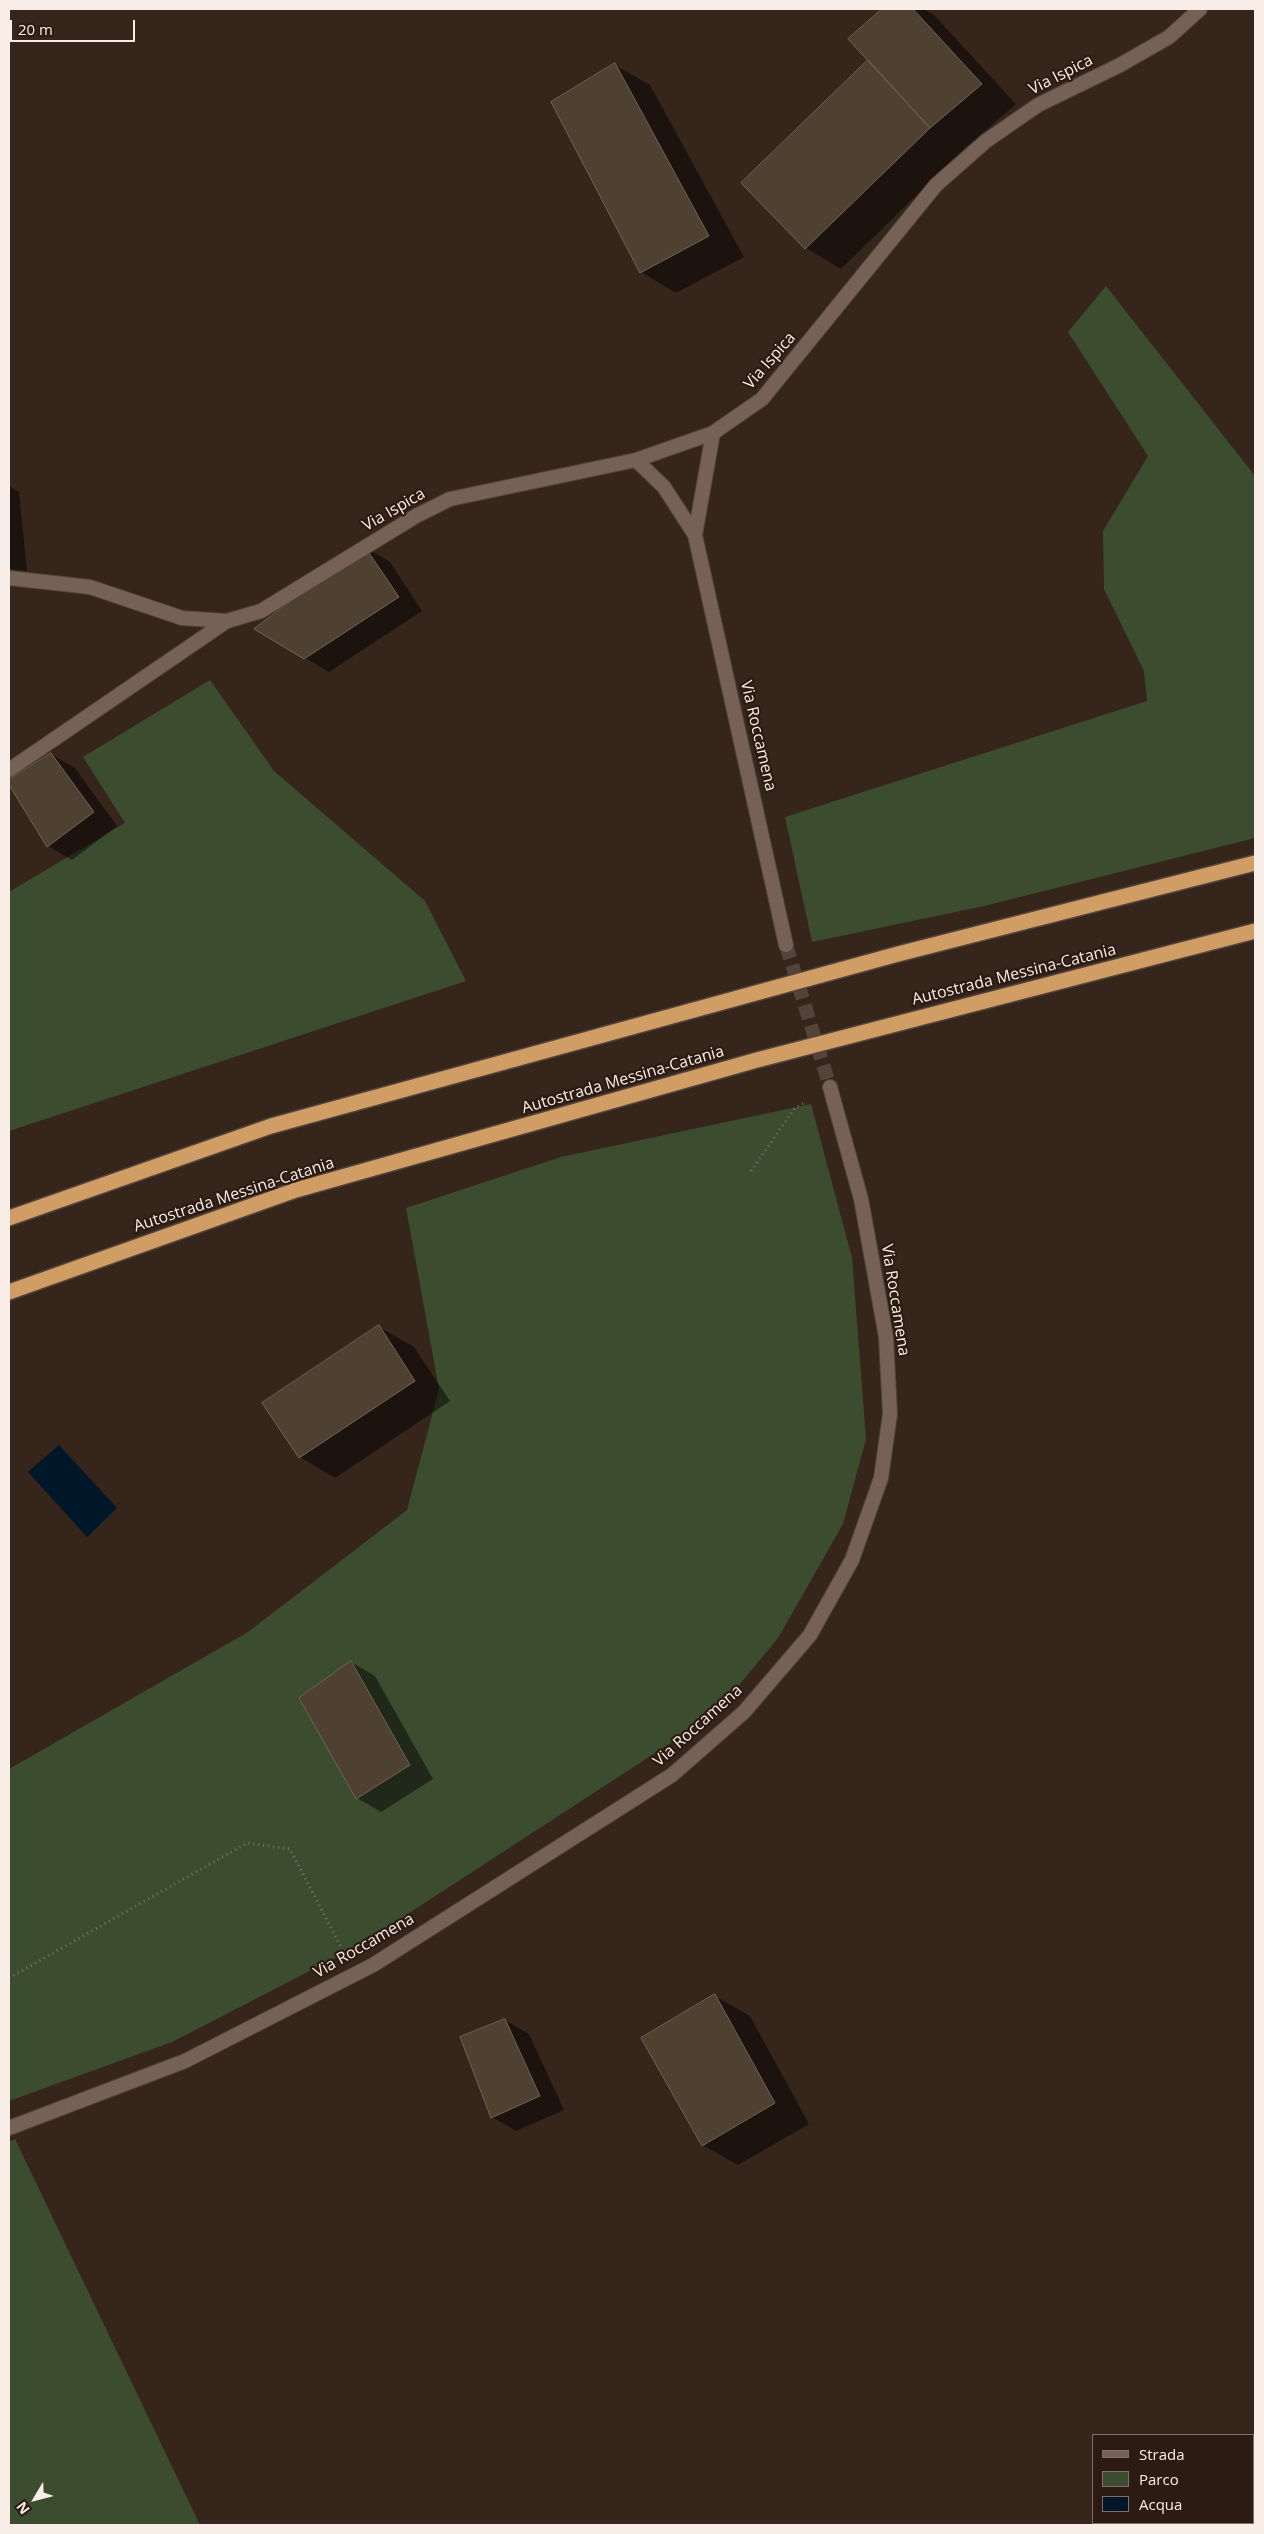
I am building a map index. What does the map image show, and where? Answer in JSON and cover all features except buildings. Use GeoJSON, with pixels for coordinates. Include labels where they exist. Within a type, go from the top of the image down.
{"type":"FeatureCollection","features":[{"type":"Feature","properties":{"kind":"highway"},"geometry":{"type":"LineString","coordinates":[[9,1218],[272,1126],[898,954],[1255,862]]}},
{"type":"Feature","properties":{"kind":"highway","name":"Autostrada Messina-Catania"},"geometry":{"type":"LineString","coordinates":[[9,1292],[306,1188],[757,1060],[1255,931]]}},
{"type":"Feature","properties":{"kind":"street","name":"Via Ispica"},"geometry":{"type":"LineString","coordinates":[[9,770],[227,621],[261,611],[416,516],[450,499],[636,460],[713,433],[762,399],[936,185],[986,141],[1038,104],[1120,65],[1169,37],[1200,9]]}},
{"type":"Feature","properties":{"kind":"street"},"geometry":{"type":"LineString","coordinates":[[695,535],[713,433]]}},
{"type":"Feature","properties":{"kind":"street"},"geometry":{"type":"LineString","coordinates":[[636,460],[664,487],[695,535]]}},
{"type":"Feature","properties":{"kind":"street","name":"Via Roccamena"},"geometry":{"type":"LineString","coordinates":[[695,535],[786,945]]}},
{"type":"Feature","properties":{"kind":"street","name":"Via Ispica"},"geometry":{"type":"LineString","coordinates":[[9,578],[90,587],[182,618],[227,621]]}},
{"type":"Feature","properties":{"kind":"street","name":"Via Roccamena"},"geometry":{"type":"LineString","coordinates":[[9,2128],[185,2061],[354,1974],[672,1775],[744,1712],[810,1635],[852,1560],[881,1478],[890,1414],[886,1337],[863,1208],[830,1087]]}},
{"type":"Feature","properties":{"kind":"path"},"geometry":{"type":"LineString","coordinates":[[751,1170],[795,1108],[830,1087]]}},
{"type":"Feature","properties":{"kind":"path"},"geometry":{"type":"LineString","coordinates":[[9,1978],[247,1843],[290,1849],[354,1974]]}},
{"type":"Feature","properties":{"kind":"green space"},"geometry":{"type":"Polygon","coordinates":[[[1106,286],[1255,476],[1255,838],[984,906],[812,942],[785,817],[1147,701],[1144,671],[1104,589],[1103,531],[1148,456],[1068,332],[1106,286]]]}},
{"type":"Feature","properties":{"kind":"green space"},"geometry":{"type":"Polygon","coordinates":[[[210,680],[274,771],[425,901],[466,981],[9,1131],[9,892],[125,823],[83,757],[210,680]]]}},
{"type":"Feature","properties":{"kind":"green space"},"geometry":{"type":"Polygon","coordinates":[[[811,1104],[852,1258],[866,1439],[843,1524],[778,1638],[715,1714],[360,1945],[172,2042],[9,2101],[9,1769],[248,1632],[407,1510],[439,1389],[406,1208],[561,1157],[811,1104]]]}},
{"type":"Feature","properties":{"kind":"green space"},"geometry":{"type":"Polygon","coordinates":[[[15,2139],[200,2525],[9,2525],[9,2142],[15,2139]]]}},
{"type":"Feature","properties":{"kind":"water"},"geometry":{"type":"Polygon","coordinates":[[[59,1445],[117,1508],[87,1537],[28,1472],[59,1445]]]}},
{"type":"Feature","properties":{"kind":"tunnel"},"geometry":{"type":"LineString","coordinates":[[786,945],[830,1087]]}}]}
